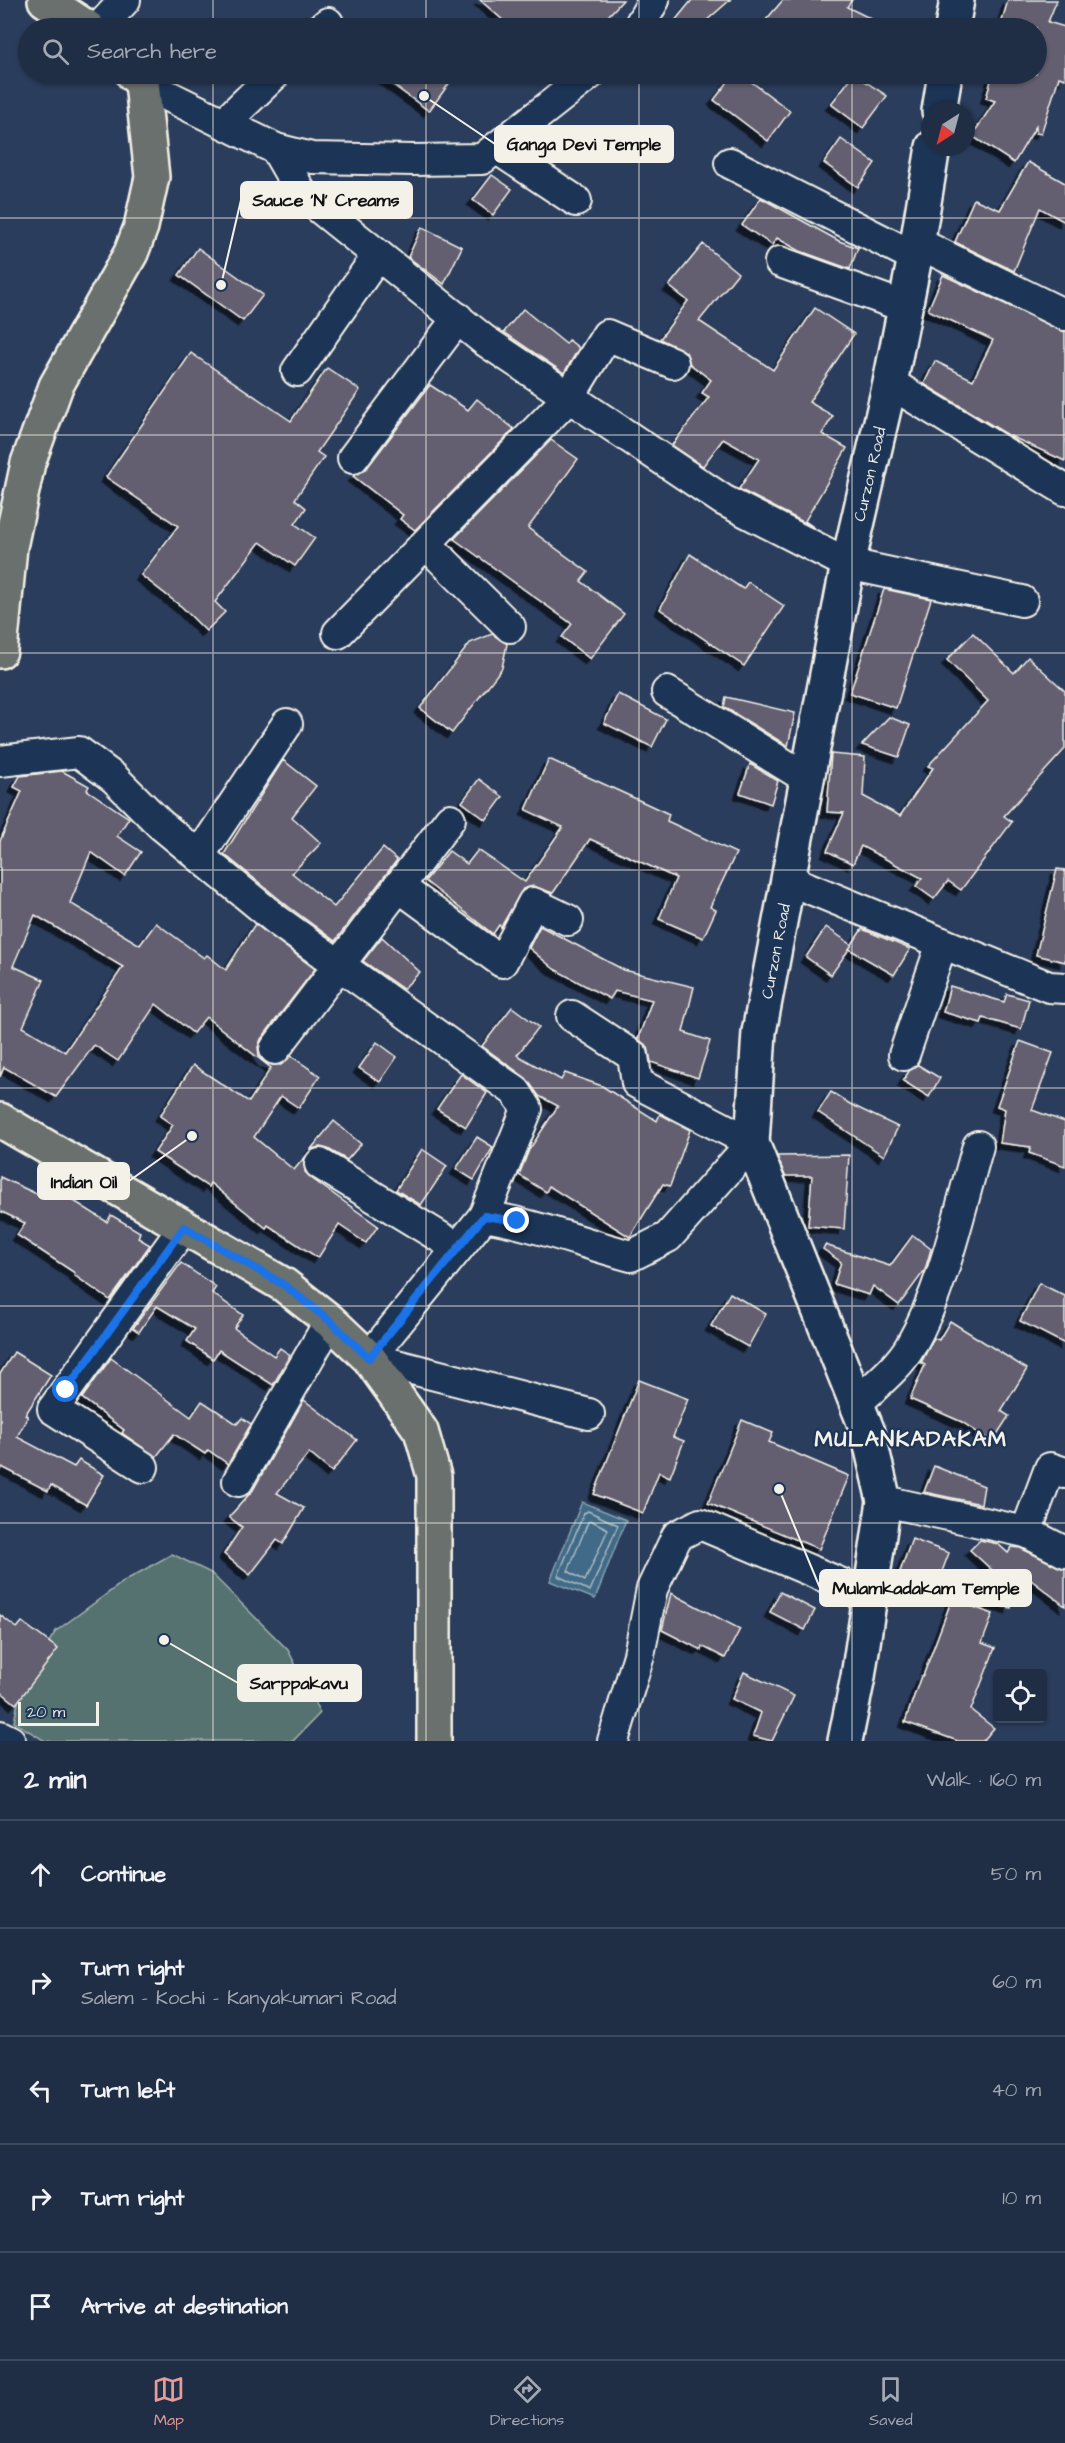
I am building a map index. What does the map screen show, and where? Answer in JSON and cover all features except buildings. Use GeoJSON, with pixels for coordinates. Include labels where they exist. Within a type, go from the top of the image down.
{"type":"FeatureCollection","features":[{"type":"Feature","properties":{"kind":"main road"},"geometry":{"type":"LineString","coordinates":[[45,0],[73,18]]}},
{"type":"Feature","properties":{"kind":"main road"},"geometry":{"type":"LineString","coordinates":[[954,18],[957,0]]}},
{"type":"Feature","properties":{"kind":"main road"},"geometry":{"type":"LineString","coordinates":[[0,651],[3,580],[28,463],[56,386],[131,253],[141,227],[152,177],[138,84]]}},
{"type":"Feature","properties":{"kind":"main road"},"geometry":{"type":"LineString","coordinates":[[940,102],[943,84]]}},
{"type":"Feature","properties":{"kind":"main road","name":"Curzon Road"},"geometry":{"type":"LineString","coordinates":[[844,1741],[858,1677],[868,1595],[884,1501],[868,1432],[752,1143],[759,1032],[848,564],[890,383],[917,250],[932,156]]}},
{"type":"Feature","properties":{"kind":"main road"},"geometry":{"type":"LineString","coordinates":[[0,1120],[284,1285],[330,1321],[369,1358],[421,1431],[434,1476],[434,1741]]}},
{"type":"Feature","properties":{"kind":"street"},"geometry":{"type":"LineString","coordinates":[[108,18],[125,0]]}},
{"type":"Feature","properties":{"kind":"street"},"geometry":{"type":"LineString","coordinates":[[644,18],[654,0]]}},
{"type":"Feature","properties":{"kind":"street"},"geometry":{"type":"LineString","coordinates":[[149,84],[276,149],[312,158],[413,160],[482,159],[577,84]]}},
{"type":"Feature","properties":{"kind":"street"},"geometry":{"type":"LineString","coordinates":[[224,123],[265,84]]}},
{"type":"Feature","properties":{"kind":"street"},"geometry":{"type":"LineString","coordinates":[[496,148],[576,201]]}},
{"type":"Feature","properties":{"kind":"street"},"geometry":{"type":"LineString","coordinates":[[276,149],[302,194],[484,340],[723,500],[848,564],[1022,601]]}},
{"type":"Feature","properties":{"kind":"street"},"geometry":{"type":"LineString","coordinates":[[730,163],[917,250],[1065,315]]}},
{"type":"Feature","properties":{"kind":"street"},"geometry":{"type":"LineString","coordinates":[[297,371],[378,255]]}},
{"type":"Feature","properties":{"kind":"street"},"geometry":{"type":"LineString","coordinates":[[780,262],[905,307]]}},
{"type":"Feature","properties":{"kind":"street"},"geometry":{"type":"LineString","coordinates":[[353,458],[458,318]]}},
{"type":"Feature","properties":{"kind":"street"},"geometry":{"type":"LineString","coordinates":[[338,633],[569,397],[608,335],[673,363]]}},
{"type":"Feature","properties":{"kind":"street"},"geometry":{"type":"LineString","coordinates":[[890,383],[1065,490]]}},
{"type":"Feature","properties":{"kind":"street"},"geometry":{"type":"LineString","coordinates":[[426,544],[510,627]]}},
{"type":"Feature","properties":{"kind":"street"},"geometry":{"type":"LineString","coordinates":[[666,692],[808,779]]}},
{"type":"Feature","properties":{"kind":"street"},"geometry":{"type":"LineString","coordinates":[[200,856],[287,724]]}},
{"type":"Feature","properties":{"kind":"street"},"geometry":{"type":"LineString","coordinates":[[0,761],[79,752],[114,778],[160,824],[279,921],[516,1092],[527,1110],[484,1216],[369,1358],[589,1414]]}},
{"type":"Feature","properties":{"kind":"street"},"geometry":{"type":"LineString","coordinates":[[275,1049],[450,819]]}},
{"type":"Feature","properties":{"kind":"street"},"geometry":{"type":"LineString","coordinates":[[789,880],[1049,987],[1065,988]]}},
{"type":"Feature","properties":{"kind":"street"},"geometry":{"type":"LineString","coordinates":[[398,886],[502,962],[533,903],[568,920]]}},
{"type":"Feature","properties":{"kind":"street"},"geometry":{"type":"LineString","coordinates":[[904,1055],[942,943]]}},
{"type":"Feature","properties":{"kind":"street"},"geometry":{"type":"LineString","coordinates":[[484,1216],[517,1221],[561,1237],[631,1256],[668,1237],[752,1143],[637,1083],[633,1056],[572,1017]]}},
{"type":"Feature","properties":{"kind":"street"},"geometry":{"type":"LineString","coordinates":[[856,1404],[909,1348],[926,1313],[978,1146]]}},
{"type":"Feature","properties":{"kind":"street"},"geometry":{"type":"LineString","coordinates":[[320,1164],[458,1248]]}},
{"type":"Feature","properties":{"kind":"street"},"geometry":{"type":"LineString","coordinates":[[143,1467],[53,1408],[184,1227]]}},
{"type":"Feature","properties":{"kind":"street"},"geometry":{"type":"LineString","coordinates":[[238,1481],[330,1321]]}},
{"type":"Feature","properties":{"kind":"street"},"geometry":{"type":"LineString","coordinates":[[1026,1532],[1050,1468],[1065,1473]]}},
{"type":"Feature","properties":{"kind":"street"},"geometry":{"type":"LineString","coordinates":[[884,1501],[1026,1532],[1065,1552]]}},
{"type":"Feature","properties":{"kind":"street"},"geometry":{"type":"LineString","coordinates":[[613,1741],[639,1655],[652,1589],[677,1536],[700,1524],[868,1595]]}},
{"type":"Feature","properties":{"kind":"street"},"geometry":{"type":"LineString","coordinates":[[0,1736],[10,1741]]}},
{"type":"Feature","properties":{"kind":"green space"},"geometry":{"type":"Polygon","coordinates":[[[172,1554],[211,1573],[288,1650],[320,1713],[293,1741],[45,1741],[14,1722],[22,1683],[56,1631],[126,1580],[172,1554]]]}},
{"type":"Feature","properties":{"kind":"water"},"geometry":{"type":"Polygon","coordinates":[[[582,1502],[626,1520],[595,1599],[550,1581],[582,1502]]]}},
{"type":"Feature","properties":{"kind":"place","name":"Ganga Devi Temple"},"geometry":{"type":"Point","coordinates":[424,96]}},
{"type":"Feature","properties":{"kind":"place","name":"Sauce 'N' Creams"},"geometry":{"type":"Point","coordinates":[221,285]}},
{"type":"Feature","properties":{"kind":"place","name":"Indian Oil"},"geometry":{"type":"Point","coordinates":[192,1136]}},
{"type":"Feature","properties":{"kind":"place","name":"Mulamkadakam Temple"},"geometry":{"type":"Point","coordinates":[779,1489]}},
{"type":"Feature","properties":{"kind":"place","name":"Sarppakavu"},"geometry":{"type":"Point","coordinates":[164,1640]}},
{"type":"Feature","properties":{"kind":"district","name":"MULANKADAKAM"},"geometry":{"type":"Point","coordinates":[911,1438]}},
{"type":"Feature","properties":{"kind":"route"},"geometry":{"type":"LineString","coordinates":[[66,1390],[184,1227],[284,1285],[330,1321],[369,1358],[484,1216],[517,1221]]}}]}
